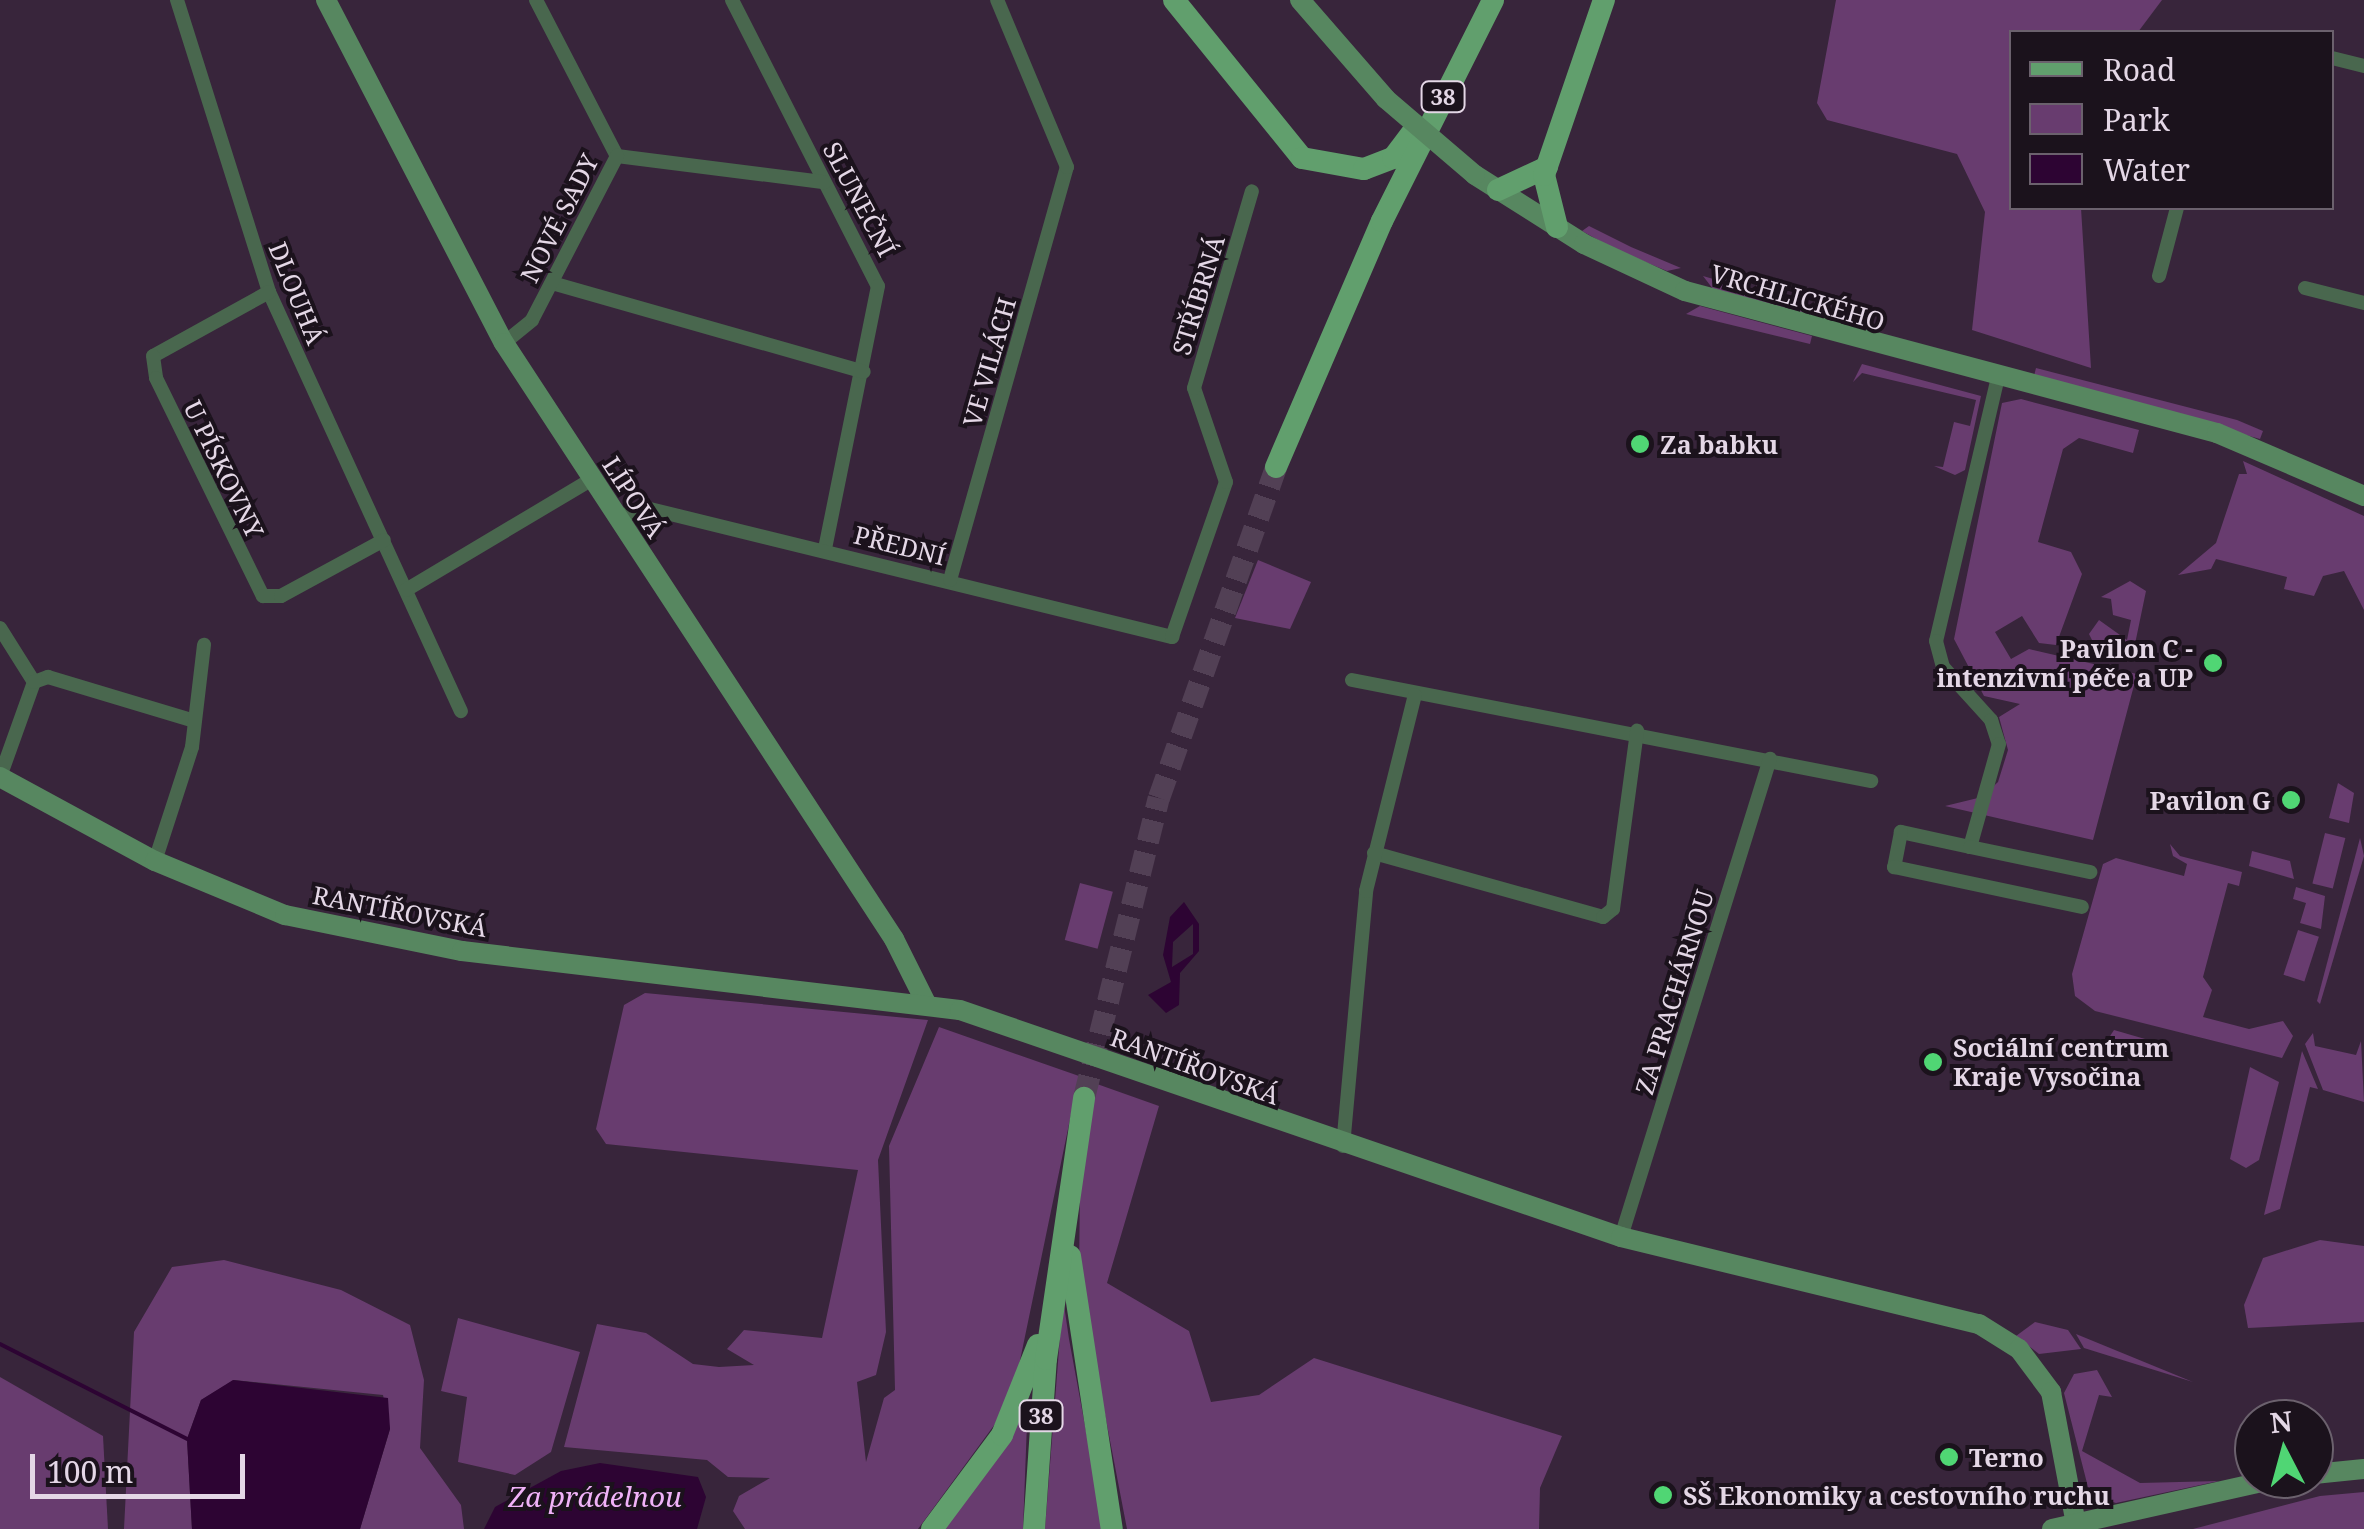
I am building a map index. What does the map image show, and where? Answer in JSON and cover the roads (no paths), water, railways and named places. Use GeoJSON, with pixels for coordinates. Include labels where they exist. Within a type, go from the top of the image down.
{"type":"FeatureCollection","features":[{"type":"Feature","properties":{"kind":"main road"},"geometry":{"type":"LineString","coordinates":[[1174,0],[1291,149],[1342,171],[1402,149],[1491,4]]}},
{"type":"Feature","properties":{"kind":"main road"},"geometry":{"type":"LineString","coordinates":[[1556,227],[1544,198],[1548,167],[1604,0]]}},
{"type":"Feature","properties":{"kind":"main road","name":"38"},"geometry":{"type":"LineString","coordinates":[[1276,467],[1382,221],[1491,4]]}},
{"type":"Feature","properties":{"kind":"main road"},"geometry":{"type":"LineString","coordinates":[[1498,190],[1548,167]]}},
{"type":"Feature","properties":{"kind":"main road","name":"38"},"geometry":{"type":"LineString","coordinates":[[1034,1529],[1052,1304],[1084,1098]]}},
{"type":"Feature","properties":{"kind":"main road"},"geometry":{"type":"LineString","coordinates":[[1071,1172],[1073,1312],[1112,1529]]}},
{"type":"Feature","properties":{"kind":"main road"},"geometry":{"type":"LineString","coordinates":[[932,1529],[1002,1434],[1052,1304]]}},
{"type":"Feature","properties":{"kind":"street","name":"DLOUHÁ"},"geometry":{"type":"LineString","coordinates":[[177,0],[269,292],[461,711]]}},
{"type":"Feature","properties":{"kind":"street","name":"LÍPOVÁ"},"geometry":{"type":"LineString","coordinates":[[326,0],[504,343],[894,939],[926,1004]]}},
{"type":"Feature","properties":{"kind":"street","name":"NOVÉ SADY"},"geometry":{"type":"LineString","coordinates":[[504,343],[532,320],[617,156],[536,0]]}},
{"type":"Feature","properties":{"kind":"street","name":"SLUNEČNÍ"},"geometry":{"type":"LineString","coordinates":[[732,0],[878,286],[864,372],[825,550]]}},
{"type":"Feature","properties":{"kind":"street","name":"VE VILÁCH"},"geometry":{"type":"LineString","coordinates":[[950,580],[1066,156],[997,0]]}},
{"type":"Feature","properties":{"kind":"street","name":"VRCHLICKÉHO"},"geometry":{"type":"LineString","coordinates":[[1300,0],[1386,99],[1475,175],[1556,227],[1685,290],[2217,434],[2364,496]]}},
{"type":"Feature","properties":{"kind":"street"},"geometry":{"type":"LineString","coordinates":[[2334,58],[2364,66]]}},
{"type":"Feature","properties":{"kind":"street"},"geometry":{"type":"LineString","coordinates":[[617,156],[824,182]]}},
{"type":"Feature","properties":{"kind":"street","name":"STŘÍBRNÁ"},"geometry":{"type":"LineString","coordinates":[[1172,637],[1226,482],[1194,388],[1252,191]]}},
{"type":"Feature","properties":{"kind":"street"},"geometry":{"type":"LineString","coordinates":[[2160,276],[2176,210]]}},
{"type":"Feature","properties":{"kind":"street"},"geometry":{"type":"LineString","coordinates":[[552,283],[864,372]]}},
{"type":"Feature","properties":{"kind":"street"},"geometry":{"type":"LineString","coordinates":[[2305,288],[2364,302]]}},
{"type":"Feature","properties":{"kind":"street","name":"U PÍSKOVNY"},"geometry":{"type":"LineString","coordinates":[[269,292],[153,356],[156,378],[263,596],[281,596],[384,540]]}},
{"type":"Feature","properties":{"kind":"street"},"geometry":{"type":"LineString","coordinates":[[1970,847],[1999,733],[1943,666],[1936,641],[1998,377]]}},
{"type":"Feature","properties":{"kind":"street"},"geometry":{"type":"LineString","coordinates":[[406,590],[592,480]]}},
{"type":"Feature","properties":{"kind":"street","name":"PŘEDNÍ"},"geometry":{"type":"LineString","coordinates":[[617,516],[646,508],[1172,637]]}},
{"type":"Feature","properties":{"kind":"street"},"geometry":{"type":"LineString","coordinates":[[0,628],[34,682],[48,677],[195,720]]}},
{"type":"Feature","properties":{"kind":"street"},"geometry":{"type":"LineString","coordinates":[[155,861],[195,720],[204,644]]}},
{"type":"Feature","properties":{"kind":"street"},"geometry":{"type":"LineString","coordinates":[[1352,680],[1637,730],[1871,781]]}},
{"type":"Feature","properties":{"kind":"street","name":"RANTÍŘOVSKÁ"},"geometry":{"type":"LineString","coordinates":[[34,682],[0,777],[155,861],[285,914],[402,942],[926,1004],[1621,1236],[1996,1332],[2051,1392],[2077,1526]]}},
{"type":"Feature","properties":{"kind":"street"},"geometry":{"type":"LineString","coordinates":[[1343,1146],[1374,854],[1415,694]]}},
{"type":"Feature","properties":{"kind":"street"},"geometry":{"type":"LineString","coordinates":[[1374,854],[1603,917],[1613,909],[1637,730]]}},
{"type":"Feature","properties":{"kind":"street","name":"ZA PRACHÁRNOU"},"geometry":{"type":"LineString","coordinates":[[1621,1236],[1770,759]]}},
{"type":"Feature","properties":{"kind":"street"},"geometry":{"type":"LineString","coordinates":[[2082,907],[1894,867],[1901,832],[2090,872]]}},
{"type":"Feature","properties":{"kind":"street"},"geometry":{"type":"LineString","coordinates":[[2334,1472],[2364,1469]]}},
{"type":"Feature","properties":{"kind":"street"},"geometry":{"type":"LineString","coordinates":[[2052,1529],[2234,1489]]}},
{"type":"Feature","properties":{"kind":"water"},"geometry":{"type":"Polygon","coordinates":[[[1184,902],[1199,924],[1199,951],[1180,973],[1179,1005],[1166,1013],[1148,995],[1171,982],[1163,955],[1170,917],[1184,902]],[[1193,924],[1173,942],[1172,967],[1193,954],[1193,924]]]}},
{"type":"Feature","properties":{"kind":"water"},"geometry":{"type":"Polygon","coordinates":[[[233,1380],[388,1398],[390,1429],[360,1529],[192,1529],[187,1439],[201,1400],[233,1380]]]}},
{"type":"Feature","properties":{"kind":"water","name":"Za prádelnou"},"geometry":{"type":"Polygon","coordinates":[[[600,1463],[698,1477],[706,1497],[697,1529],[484,1529],[495,1507],[561,1471],[600,1463]]]}},
{"type":"Feature","properties":{"kind":"waterway"},"geometry":{"type":"LineString","coordinates":[[0,1344],[187,1439]]}},
{"type":"Feature","properties":{"kind":"tunnel"},"geometry":{"type":"LineString","coordinates":[[1084,1098],[1159,798],[1276,467]]}},
{"type":"Feature","properties":{"kind":"place","name":"Za babku"},"geometry":{"type":"Point","coordinates":[1640,444]}},
{"type":"Feature","properties":{"kind":"place","name":"Pavilon C - intenzivní péče a UP"},"geometry":{"type":"Point","coordinates":[2213,663]}},
{"type":"Feature","properties":{"kind":"place","name":"Pavilon G"},"geometry":{"type":"Point","coordinates":[2291,800]}},
{"type":"Feature","properties":{"kind":"place","name":"Sociální centrum Kraje Vysočina"},"geometry":{"type":"Point","coordinates":[1933,1062]}},
{"type":"Feature","properties":{"kind":"place","name":"Terno"},"geometry":{"type":"Point","coordinates":[1949,1457]}},
{"type":"Feature","properties":{"kind":"place","name":"SŠ Ekonomiky a cestovního ruchu"},"geometry":{"type":"Point","coordinates":[1663,1495]}}]}
